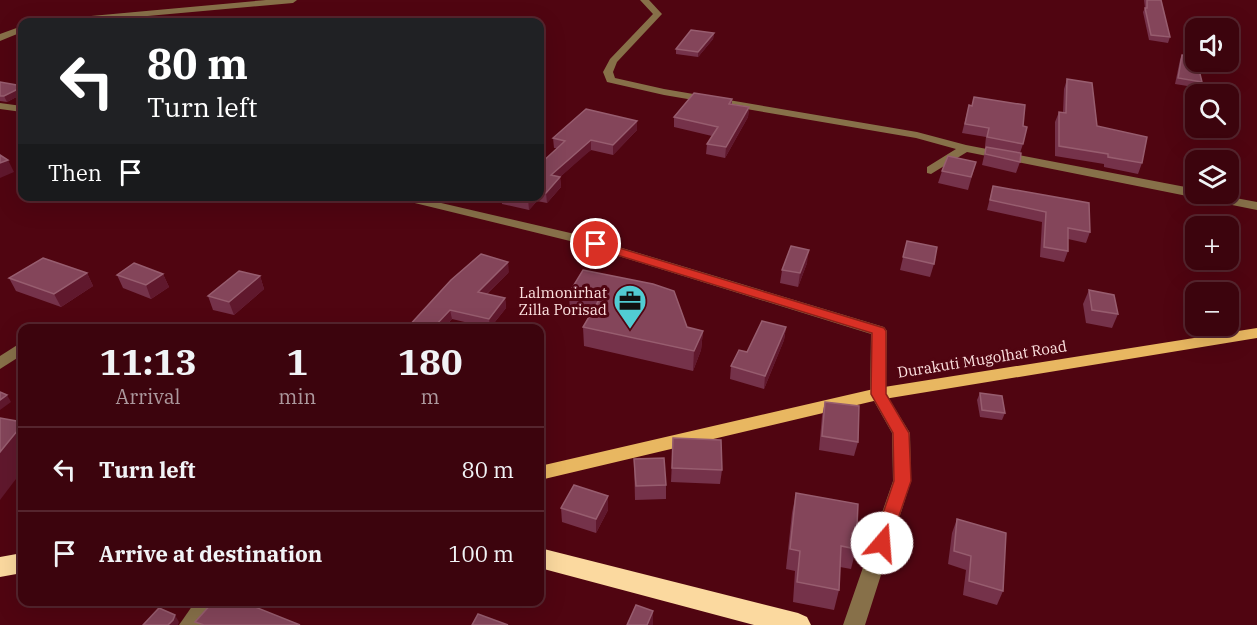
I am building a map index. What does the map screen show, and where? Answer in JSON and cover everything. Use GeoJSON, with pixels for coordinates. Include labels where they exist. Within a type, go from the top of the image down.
{"type":"FeatureCollection","features":[{"type":"Feature","properties":{"kind":"highway"},"geometry":{"type":"LineString","coordinates":[[544,559],[798,625]]}},
{"type":"Feature","properties":{"kind":"highway"},"geometry":{"type":"LineString","coordinates":[[0,567],[18,564]]}},
{"type":"Feature","properties":{"kind":"main road","name":"Durakuti Mugolhat Road"},"geometry":{"type":"LineString","coordinates":[[544,472],[878,394],[1257,333]]}},
{"type":"Feature","properties":{"kind":"street"},"geometry":{"type":"LineString","coordinates":[[101,18],[293,0]]}},
{"type":"Feature","properties":{"kind":"street"},"geometry":{"type":"LineString","coordinates":[[644,0],[658,14],[614,61],[608,72],[611,80],[664,92],[917,135],[965,148],[1185,191]]}},
{"type":"Feature","properties":{"kind":"street"},"geometry":{"type":"LineString","coordinates":[[0,38],[4,30]]}},
{"type":"Feature","properties":{"kind":"street"},"geometry":{"type":"LineString","coordinates":[[0,106],[18,108]]}},
{"type":"Feature","properties":{"kind":"street"},"geometry":{"type":"LineString","coordinates":[[932,170],[965,148]]}},
{"type":"Feature","properties":{"kind":"street"},"geometry":{"type":"LineString","coordinates":[[414,201],[574,238],[879,331],[878,394],[901,433],[902,481],[854,625]]}},
{"type":"Feature","properties":{"kind":"street"},"geometry":{"type":"LineString","coordinates":[[1239,202],[1257,206]]}},
{"type":"Feature","properties":{"kind":"street"},"geometry":{"type":"LineString","coordinates":[[0,364],[18,350]]}},
{"type":"Feature","properties":{"kind":"street"},"geometry":{"type":"LineString","coordinates":[[190,625],[204,606]]}},
{"type":"Feature","properties":{"kind":"building"},"geometry":{"type":"Polygon","coordinates":[[[1147,0],[1161,0],[1170,37],[1151,35],[1145,8],[1147,8],[1147,0]]]}},
{"type":"Feature","properties":{"kind":"building"},"geometry":{"type":"Polygon","coordinates":[[[691,30],[714,33],[698,52],[676,49],[691,30]]]}},
{"type":"Feature","properties":{"kind":"building"},"geometry":{"type":"Polygon","coordinates":[[[1182,55],[1185,55],[1185,72],[1200,72],[1202,82],[1178,78],[1182,55]]]}},
{"type":"Feature","properties":{"kind":"building"},"geometry":{"type":"Polygon","coordinates":[[[1067,79],[1092,83],[1097,126],[1147,137],[1142,163],[1108,157],[1108,154],[1059,146],[1059,112],[1066,113],[1067,79]]]}},
{"type":"Feature","properties":{"kind":"building"},"geometry":{"type":"Polygon","coordinates":[[[0,82],[18,85],[18,89],[0,96],[0,82]]]}},
{"type":"Feature","properties":{"kind":"building"},"geometry":{"type":"Polygon","coordinates":[[[694,93],[732,99],[729,104],[749,107],[726,147],[707,144],[718,127],[674,117],[694,93]]]}},
{"type":"Feature","properties":{"kind":"building"},"geometry":{"type":"Polygon","coordinates":[[[974,97],[1025,105],[1023,126],[1027,127],[1023,144],[987,137],[989,128],[965,124],[969,105],[972,106],[974,97]]]}},
{"type":"Feature","properties":{"kind":"building"},"geometry":{"type":"Polygon","coordinates":[[[586,109],[637,121],[613,145],[591,140],[551,175],[560,177],[546,193],[544,193],[544,160],[565,141],[553,138],[586,109]]]}},
{"type":"Feature","properties":{"kind":"building"},"geometry":{"type":"Polygon","coordinates":[[[986,147],[1021,153],[1020,162],[985,154],[986,147]]]}},
{"type":"Feature","properties":{"kind":"building"},"geometry":{"type":"Polygon","coordinates":[[[0,155],[8,160],[0,163],[0,155]]]}},
{"type":"Feature","properties":{"kind":"building"},"geometry":{"type":"Polygon","coordinates":[[[948,156],[976,162],[971,177],[942,171],[948,156]]]}},
{"type":"Feature","properties":{"kind":"building"},"geometry":{"type":"Polygon","coordinates":[[[993,186],[1089,203],[1090,232],[1068,228],[1068,251],[1044,247],[1046,212],[990,200],[993,186]]]}},
{"type":"Feature","properties":{"kind":"building"},"geometry":{"type":"Polygon","coordinates":[[[907,241],[937,247],[934,264],[903,257],[907,241]]]}},
{"type":"Feature","properties":{"kind":"building"},"geometry":{"type":"Polygon","coordinates":[[[791,246],[809,250],[800,273],[782,270],[791,246]]]}},
{"type":"Feature","properties":{"kind":"building"},"geometry":{"type":"Polygon","coordinates":[[[481,254],[508,262],[478,292],[505,298],[489,319],[450,310],[437,324],[411,324],[451,280],[481,254]]]}},
{"type":"Feature","properties":{"kind":"building"},"geometry":{"type":"Polygon","coordinates":[[[43,258],[87,273],[54,294],[9,278],[43,258]]]}},
{"type":"Feature","properties":{"kind":"building"},"geometry":{"type":"Polygon","coordinates":[[[134,263],[163,274],[146,285],[117,275],[134,263]]]}},
{"type":"Feature","properties":{"kind":"building"},"geometry":{"type":"Polygon","coordinates":[[[583,270],[653,284],[674,291],[687,327],[703,331],[694,351],[583,327],[599,300],[569,293],[583,270]]]}},
{"type":"Feature","properties":{"kind":"building"},"geometry":{"type":"Polygon","coordinates":[[[239,271],[260,276],[229,302],[208,296],[239,271]]]}},
{"type":"Feature","properties":{"kind":"building"},"geometry":{"type":"Polygon","coordinates":[[[1089,290],[1114,295],[1118,314],[1092,310],[1089,290]]]}},
{"type":"Feature","properties":{"kind":"building"},"geometry":{"type":"Polygon","coordinates":[[[762,321],[786,327],[765,376],[731,366],[739,350],[747,352],[762,321]]]}},
{"type":"Feature","properties":{"kind":"building"},"geometry":{"type":"Polygon","coordinates":[[[0,392],[7,395],[0,400],[0,392]]]}},
{"type":"Feature","properties":{"kind":"building"},"geometry":{"type":"Polygon","coordinates":[[[980,393],[1002,396],[1005,413],[982,410],[980,393]]]}},
{"type":"Feature","properties":{"kind":"building"},"geometry":{"type":"Polygon","coordinates":[[[825,402],[859,406],[858,442],[822,436],[825,402]]]}},
{"type":"Feature","properties":{"kind":"building"},"geometry":{"type":"Polygon","coordinates":[[[0,418],[18,421],[18,430],[0,452],[0,418]]]}},
{"type":"Feature","properties":{"kind":"building"},"geometry":{"type":"Polygon","coordinates":[[[673,438],[721,440],[722,470],[672,468],[673,438]]]}},
{"type":"Feature","properties":{"kind":"building"},"geometry":{"type":"Polygon","coordinates":[[[664,458],[666,485],[636,486],[634,459],[664,458]]]}},
{"type":"Feature","properties":{"kind":"building"},"geometry":{"type":"Polygon","coordinates":[[[574,485],[608,496],[596,519],[561,508],[574,485]]]}},
{"type":"Feature","properties":{"kind":"building"},"geometry":{"type":"Polygon","coordinates":[[[796,493],[858,504],[856,549],[841,546],[839,590],[797,582],[800,551],[790,549],[796,493]]]}},
{"type":"Feature","properties":{"kind":"building"},"geometry":{"type":"Polygon","coordinates":[[[957,519],[1006,533],[1003,591],[969,581],[971,556],[954,551],[957,519]]]}},
{"type":"Feature","properties":{"kind":"building"},"geometry":{"type":"Polygon","coordinates":[[[636,605],[653,611],[647,625],[627,625],[636,605]]]}},
{"type":"Feature","properties":{"kind":"building"},"geometry":{"type":"Polygon","coordinates":[[[209,606],[253,606],[300,625],[204,625],[195,622],[209,606]]]}},
{"type":"Feature","properties":{"kind":"building"},"geometry":{"type":"Polygon","coordinates":[[[159,608],[175,615],[173,620],[168,625],[143,625],[159,608]]]}},
{"type":"Feature","properties":{"kind":"building"},"geometry":{"type":"Polygon","coordinates":[[[478,614],[508,625],[472,625],[478,614]]]}},
{"type":"Feature","properties":{"kind":"place","name":"Lalmonirhat Zilla Porisad"},"geometry":{"type":"Point","coordinates":[630,330]}},
{"type":"Feature","properties":{"kind":"route"},"geometry":{"type":"LineString","coordinates":[[596,244],[879,331],[878,394],[901,433],[902,481],[882,543]]}}]}
